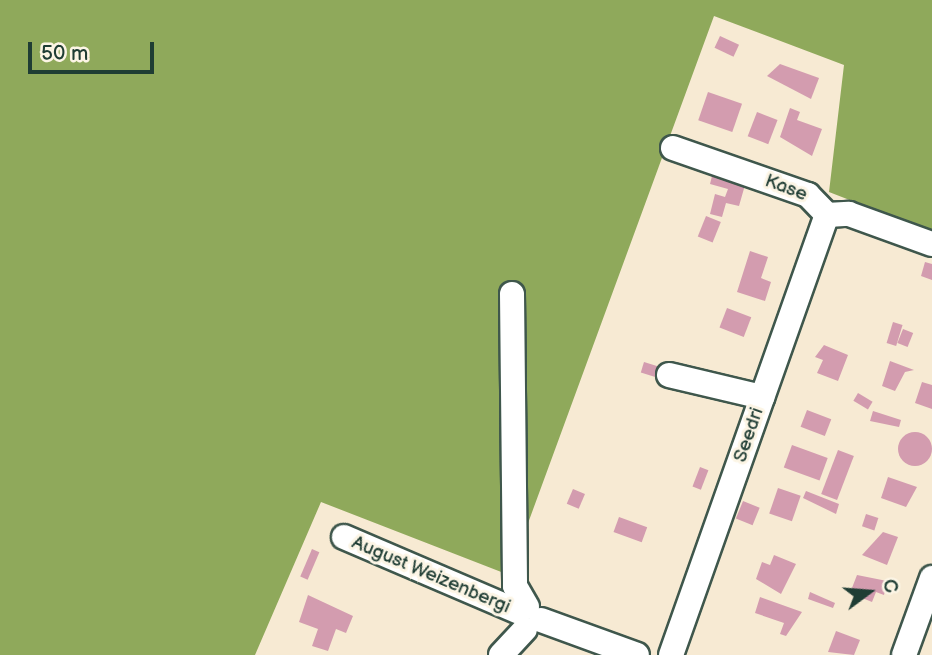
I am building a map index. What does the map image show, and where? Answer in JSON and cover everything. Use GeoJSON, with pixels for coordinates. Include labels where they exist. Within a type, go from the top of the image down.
{"type":"FeatureCollection","features":[{"type":"Feature","properties":{"kind":"street","name":"Kase"},"geometry":{"type":"LineString","coordinates":[[673,148],[808,195],[827,215],[849,214],[932,244]]}},
{"type":"Feature","properties":{"kind":"street","name":"Seedri"},"geometry":{"type":"LineString","coordinates":[[671,655],[827,215]]}},
{"type":"Feature","properties":{"kind":"street"},"geometry":{"type":"LineString","coordinates":[[501,655],[528,617],[515,586],[512,295]]}},
{"type":"Feature","properties":{"kind":"street"},"geometry":{"type":"LineString","coordinates":[[669,375],[762,397]]}},
{"type":"Feature","properties":{"kind":"street","name":"August Weizenbergi"},"geometry":{"type":"LineString","coordinates":[[344,537],[528,617],[638,655]]}},
{"type":"Feature","properties":{"kind":"street"},"geometry":{"type":"LineString","coordinates":[[904,655],[932,578]]}},
{"type":"Feature","properties":{"kind":"green space"},"geometry":{"type":"Polygon","coordinates":[[[0,0],[932,0],[932,232],[829,192],[844,65],[714,16],[509,575],[321,502],[255,655],[0,655],[0,0]]]}},
{"type":"Feature","properties":{"kind":"building"},"geometry":{"type":"Polygon","coordinates":[[[720,36],[739,45],[734,57],[715,48],[720,36]]]}},
{"type":"Feature","properties":{"kind":"building"},"geometry":{"type":"Polygon","coordinates":[[[780,64],[819,78],[811,99],[767,76],[780,64]]]}},
{"type":"Feature","properties":{"kind":"building"},"geometry":{"type":"Polygon","coordinates":[[[708,92],[742,104],[732,132],[698,120],[708,92]]]}},
{"type":"Feature","properties":{"kind":"building"},"geometry":{"type":"Polygon","coordinates":[[[790,108],[800,112],[797,120],[822,129],[812,156],[780,137],[790,108]]]}},
{"type":"Feature","properties":{"kind":"building"},"geometry":{"type":"Polygon","coordinates":[[[757,112],[778,120],[768,144],[748,136],[757,112]]]}},
{"type":"Feature","properties":{"kind":"building"},"geometry":{"type":"Polygon","coordinates":[[[738,175],[747,178],[739,206],[726,203],[722,217],[710,214],[715,194],[725,197],[728,189],[710,184],[712,176],[736,183],[738,175]]]}},
{"type":"Feature","properties":{"kind":"building"},"geometry":{"type":"Polygon","coordinates":[[[706,216],[721,222],[713,242],[698,236],[706,216]]]}},
{"type":"Feature","properties":{"kind":"building"},"geometry":{"type":"Polygon","coordinates":[[[750,251],[768,257],[761,278],[771,282],[765,301],[737,292],[750,251]]]}},
{"type":"Feature","properties":{"kind":"building"},"geometry":{"type":"Polygon","coordinates":[[[925,262],[932,264],[932,280],[921,276],[925,262]]]}},
{"type":"Feature","properties":{"kind":"building"},"geometry":{"type":"Polygon","coordinates":[[[727,308],[751,317],[744,337],[719,328],[727,308]]]}},
{"type":"Feature","properties":{"kind":"building"},"geometry":{"type":"Polygon","coordinates":[[[893,322],[903,325],[896,346],[887,343],[893,322]]]}},
{"type":"Feature","properties":{"kind":"building"},"geometry":{"type":"Polygon","coordinates":[[[903,329],[913,333],[908,347],[897,343],[903,329]]]}},
{"type":"Feature","properties":{"kind":"building"},"geometry":{"type":"Polygon","coordinates":[[[824,345],[848,355],[838,381],[817,373],[823,360],[815,357],[824,345]]]}},
{"type":"Feature","properties":{"kind":"building"},"geometry":{"type":"Polygon","coordinates":[[[890,361],[914,370],[905,372],[895,391],[882,386],[890,361]]]}},
{"type":"Feature","properties":{"kind":"building"},"geometry":{"type":"Polygon","coordinates":[[[644,362],[664,368],[661,379],[641,373],[644,362]]]}},
{"type":"Feature","properties":{"kind":"building"},"geometry":{"type":"Polygon","coordinates":[[[922,382],[932,385],[932,409],[915,403],[922,382]]]}},
{"type":"Feature","properties":{"kind":"building"},"geometry":{"type":"Polygon","coordinates":[[[858,393],[873,402],[868,409],[853,401],[858,393]]]}},
{"type":"Feature","properties":{"kind":"building"},"geometry":{"type":"Polygon","coordinates":[[[807,410],[831,419],[825,436],[801,427],[807,410]]]}},
{"type":"Feature","properties":{"kind":"building"},"geometry":{"type":"Polygon","coordinates":[[[873,411],[901,420],[899,427],[870,421],[873,411]]]}},
{"type":"Feature","properties":{"kind":"building"},"geometry":{"type":"Polygon","coordinates":[[[915,432],[927,437],[932,449],[927,461],[915,466],[903,461],[898,449],[903,437],[915,432]]]}},
{"type":"Feature","properties":{"kind":"building"},"geometry":{"type":"Polygon","coordinates":[[[792,445],[828,458],[819,481],[784,468],[792,445]]]}},
{"type":"Feature","properties":{"kind":"building"},"geometry":{"type":"Polygon","coordinates":[[[838,450],[854,456],[837,500],[821,494],[838,450]]]}},
{"type":"Feature","properties":{"kind":"building"},"geometry":{"type":"Polygon","coordinates":[[[700,467],[708,470],[701,490],[692,487],[700,467]]]}},
{"type":"Feature","properties":{"kind":"building"},"geometry":{"type":"Polygon","coordinates":[[[888,477],[917,487],[906,507],[881,498],[888,477]]]}},
{"type":"Feature","properties":{"kind":"building"},"geometry":{"type":"Polygon","coordinates":[[[778,488],[801,496],[792,521],[769,514],[778,488]]]}},
{"type":"Feature","properties":{"kind":"building"},"geometry":{"type":"Polygon","coordinates":[[[573,489],[585,494],[579,509],[567,504],[573,489]]]}},
{"type":"Feature","properties":{"kind":"building"},"geometry":{"type":"Polygon","coordinates":[[[806,491],[839,504],[836,514],[803,498],[806,491]]]}},
{"type":"Feature","properties":{"kind":"building"},"geometry":{"type":"Polygon","coordinates":[[[743,501],[760,508],[753,525],[736,519],[743,501]]]}},
{"type":"Feature","properties":{"kind":"building"},"geometry":{"type":"Polygon","coordinates":[[[866,514],[878,518],[874,530],[862,526],[866,514]]]}},
{"type":"Feature","properties":{"kind":"building"},"geometry":{"type":"Polygon","coordinates":[[[619,517],[647,527],[642,542],[614,532],[619,517]]]}},
{"type":"Feature","properties":{"kind":"building"},"geometry":{"type":"Polygon","coordinates":[[[883,532],[898,537],[887,565],[862,555],[883,532]]]}},
{"type":"Feature","properties":{"kind":"building"},"geometry":{"type":"Polygon","coordinates":[[[312,549],[319,552],[308,580],[300,577],[312,549]]]}},
{"type":"Feature","properties":{"kind":"building"},"geometry":{"type":"Polygon","coordinates":[[[774,555],[796,564],[781,594],[756,579],[762,562],[770,565],[774,555]]]}},
{"type":"Feature","properties":{"kind":"building"},"geometry":{"type":"Polygon","coordinates":[[[857,575],[887,581],[884,595],[876,592],[872,602],[850,593],[857,575]]]}},
{"type":"Feature","properties":{"kind":"building"},"geometry":{"type":"Polygon","coordinates":[[[810,592],[835,603],[833,608],[808,599],[810,592]]]}},
{"type":"Feature","properties":{"kind":"building"},"geometry":{"type":"Polygon","coordinates":[[[308,595],[353,616],[346,633],[336,629],[328,651],[312,646],[318,629],[299,622],[308,595]]]}},
{"type":"Feature","properties":{"kind":"building"},"geometry":{"type":"Polygon","coordinates":[[[760,597],[802,612],[786,636],[780,634],[784,623],[755,613],[760,597]]]}},
{"type":"Feature","properties":{"kind":"building"},"geometry":{"type":"Polygon","coordinates":[[[836,631],[860,640],[854,655],[828,652],[836,631]]]}}]}
